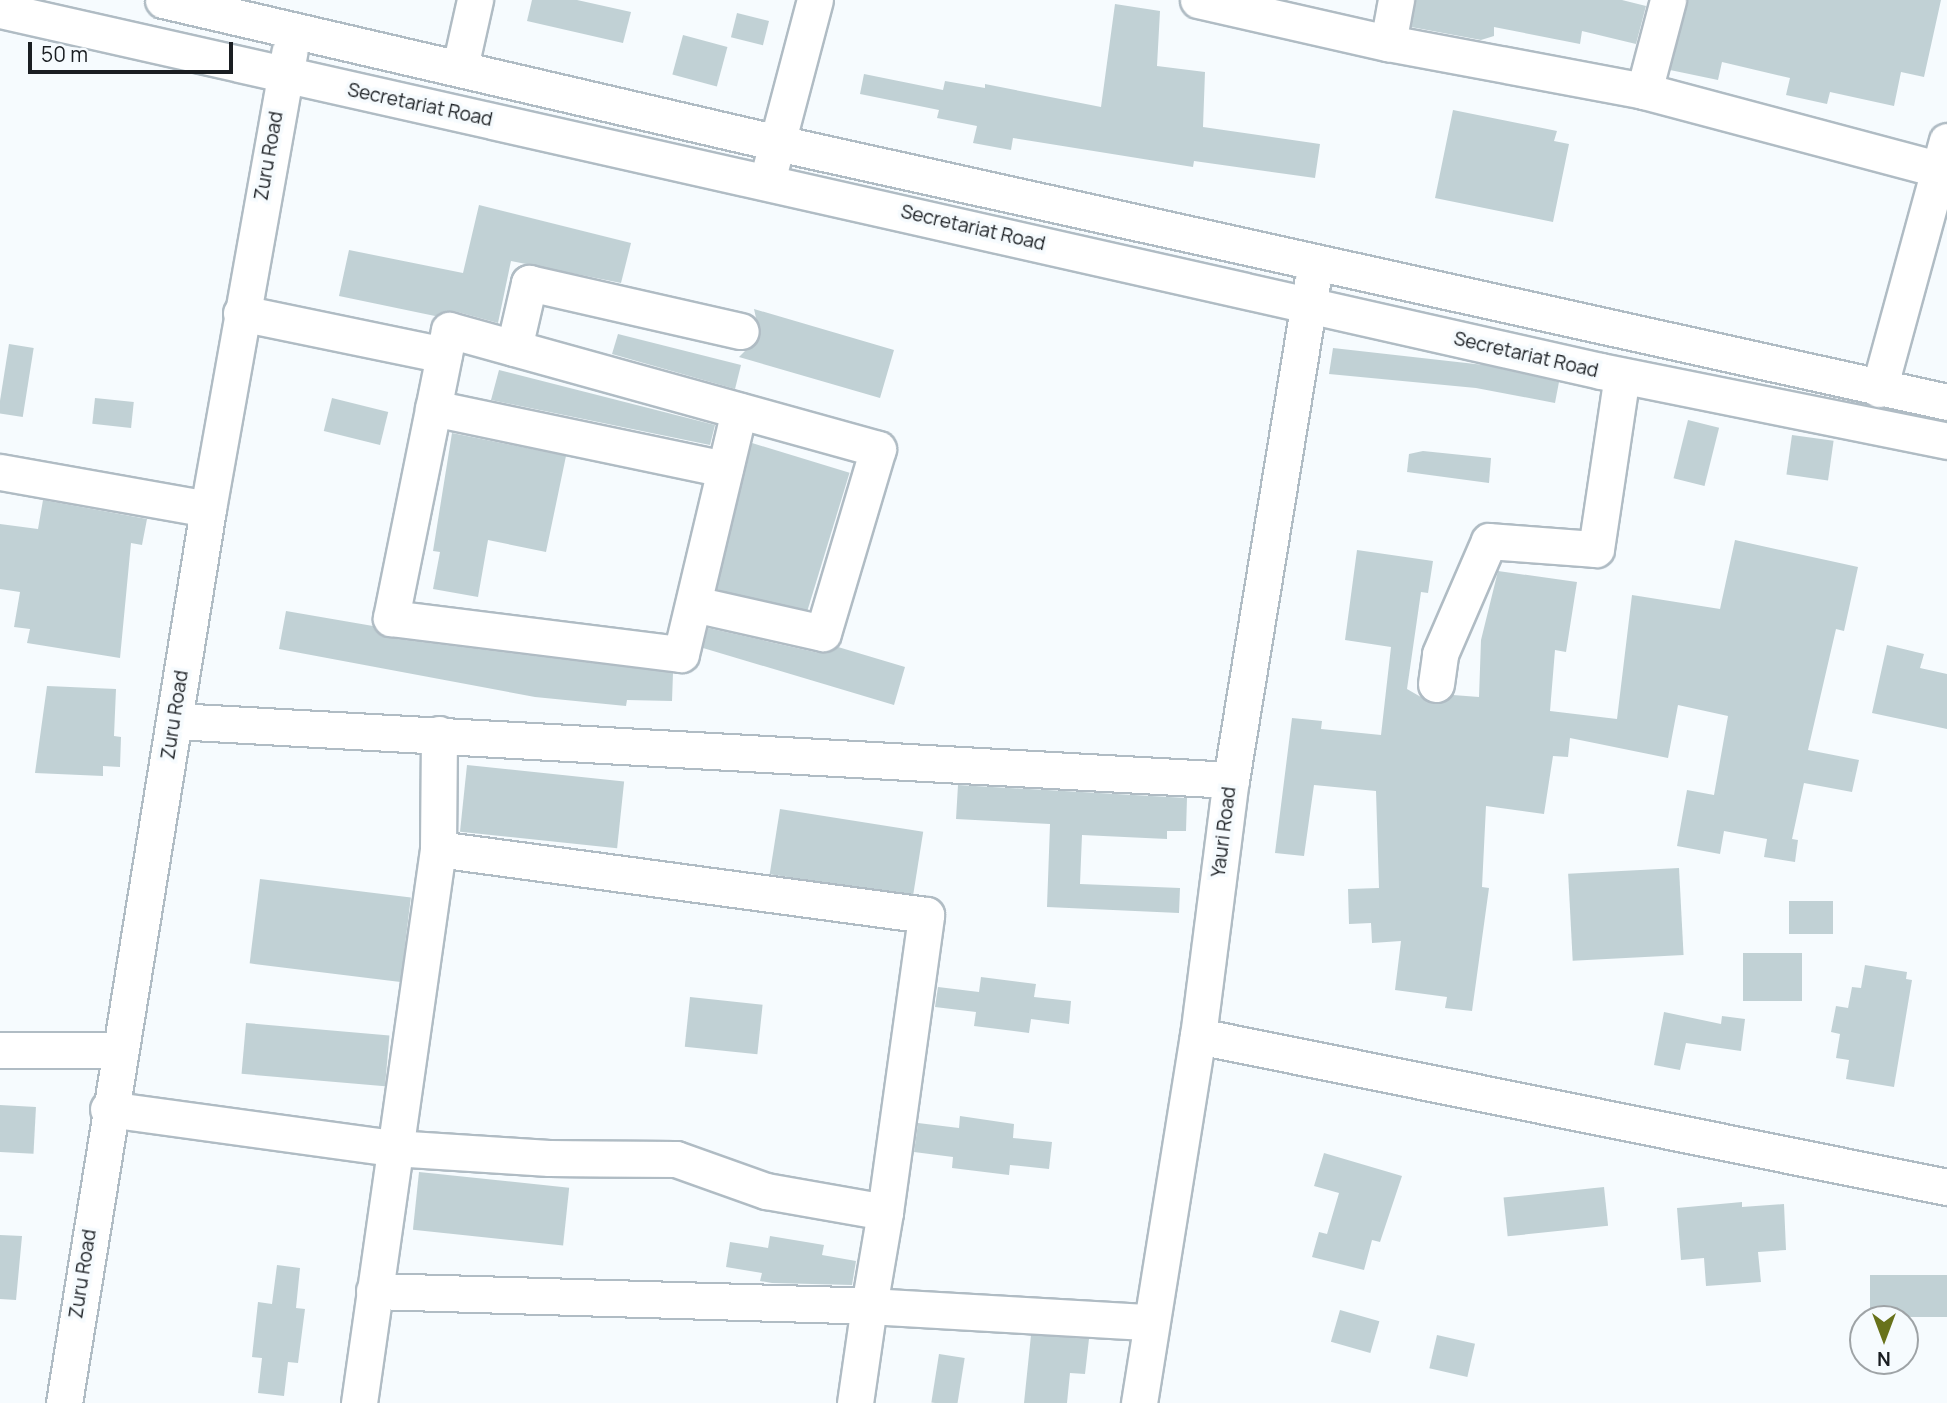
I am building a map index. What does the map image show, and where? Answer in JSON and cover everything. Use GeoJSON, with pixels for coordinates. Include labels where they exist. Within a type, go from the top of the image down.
{"type":"FeatureCollection","features":[{"type":"Feature","properties":{"kind":"street","name":"Secretariat Road"},"geometry":{"type":"LineString","coordinates":[[163,0],[778,143],[1947,402]]}},
{"type":"Feature","properties":{"kind":"street"},"geometry":{"type":"LineString","coordinates":[[460,68],[475,0]]}},
{"type":"Feature","properties":{"kind":"street"},"geometry":{"type":"LineString","coordinates":[[767,180],[815,0]]}},
{"type":"Feature","properties":{"kind":"street"},"geometry":{"type":"LineString","coordinates":[[1198,0],[1388,43],[1644,91],[1944,155],[1880,389]]}},
{"type":"Feature","properties":{"kind":"street"},"geometry":{"type":"LineString","coordinates":[[1388,43],[1396,0]]}},
{"type":"Feature","properties":{"kind":"street"},"geometry":{"type":"LineString","coordinates":[[1644,91],[1668,0]]}},
{"type":"Feature","properties":{"kind":"street","name":"Secretariat Road"},"geometry":{"type":"LineString","coordinates":[[0,10],[283,75],[767,180],[1306,306],[1622,376],[1947,441]]}},
{"type":"Feature","properties":{"kind":"street","name":"Zuru Road"},"geometry":{"type":"LineString","coordinates":[[64,1403],[108,1109],[175,721],[208,509],[283,75],[295,29]]}},
{"type":"Feature","properties":{"kind":"street","name":"Yauri Road"},"geometry":{"type":"LineString","coordinates":[[1139,1403],[1198,1036],[1231,780],[1306,306],[1318,262]]}},
{"type":"Feature","properties":{"kind":"street"},"geometry":{"type":"LineString","coordinates":[[514,348],[529,282],[741,331]]}},
{"type":"Feature","properties":{"kind":"street"},"geometry":{"type":"LineString","coordinates":[[241,313],[444,355]]}},
{"type":"Feature","properties":{"kind":"street"},"geometry":{"type":"LineString","coordinates":[[694,604],[823,633],[878,449],[449,330],[391,618],[681,654],[739,411]]}},
{"type":"Feature","properties":{"kind":"street"},"geometry":{"type":"LineString","coordinates":[[1436,684],[1440,654],[1489,541],[1596,549],[1622,376]]}},
{"type":"Feature","properties":{"kind":"street"},"geometry":{"type":"LineString","coordinates":[[433,408],[725,469]]}},
{"type":"Feature","properties":{"kind":"street"},"geometry":{"type":"LineString","coordinates":[[0,472],[208,509]]}},
{"type":"Feature","properties":{"kind":"street"},"geometry":{"type":"LineString","coordinates":[[175,721],[1231,780]]}},
{"type":"Feature","properties":{"kind":"street"},"geometry":{"type":"LineString","coordinates":[[359,1403],[393,1148],[438,849],[439,734]]}},
{"type":"Feature","properties":{"kind":"street"},"geometry":{"type":"LineString","coordinates":[[438,849],[926,915],[885,1212],[855,1403]]}},
{"type":"Feature","properties":{"kind":"street"},"geometry":{"type":"LineString","coordinates":[[1198,1036],[1947,1187]]}},
{"type":"Feature","properties":{"kind":"street"},"geometry":{"type":"LineString","coordinates":[[0,1050],[118,1050]]}},
{"type":"Feature","properties":{"kind":"street"},"geometry":{"type":"LineString","coordinates":[[108,1109],[393,1148],[549,1158],[676,1159],[766,1191],[885,1212]]}},
{"type":"Feature","properties":{"kind":"street"},"geometry":{"type":"LineString","coordinates":[[374,1291],[869,1306],[1150,1322]]}},
{"type":"Feature","properties":{"kind":"building"},"geometry":{"type":"Polygon","coordinates":[[[532,0],[577,0],[631,12],[623,43],[527,21],[532,0]]]}},
{"type":"Feature","properties":{"kind":"building"},"geometry":{"type":"Polygon","coordinates":[[[1416,0],[1622,0],[1646,6],[1636,44],[1582,31],[1580,44],[1494,27],[1494,36],[1481,40],[1411,27],[1416,0]]]}},
{"type":"Feature","properties":{"kind":"building"},"geometry":{"type":"Polygon","coordinates":[[[1688,0],[1941,0],[1924,77],[1901,72],[1894,106],[1830,92],[1827,104],[1786,95],[1790,78],[1722,62],[1718,80],[1670,70],[1688,0]]]}},
{"type":"Feature","properties":{"kind":"building"},"geometry":{"type":"Polygon","coordinates":[[[1115,4],[1160,11],[1157,66],[1205,72],[1203,127],[1320,144],[1315,178],[1194,161],[1193,167],[1013,138],[1011,150],[973,143],[977,126],[937,118],[939,110],[860,94],[864,74],[943,90],[945,81],[985,88],[985,84],[1101,107],[1115,4]]]}},
{"type":"Feature","properties":{"kind":"building"},"geometry":{"type":"Polygon","coordinates":[[[737,13],[769,21],[763,45],[731,37],[737,13]]]}},
{"type":"Feature","properties":{"kind":"building"},"geometry":{"type":"Polygon","coordinates":[[[683,35],[727,47],[717,87],[672,75],[683,35]]]}},
{"type":"Feature","properties":{"kind":"building"},"geometry":{"type":"Polygon","coordinates":[[[1453,110],[1557,131],[1554,141],[1569,144],[1553,222],[1435,198],[1453,110]]]}},
{"type":"Feature","properties":{"kind":"building"},"geometry":{"type":"Polygon","coordinates":[[[479,205],[631,243],[621,283],[511,261],[498,323],[454,311],[435,316],[339,296],[349,250],[463,273],[479,205]]]}},
{"type":"Feature","properties":{"kind":"building"},"geometry":{"type":"Polygon","coordinates":[[[754,309],[894,350],[880,398],[739,357],[760,336],[754,309]]]}},
{"type":"Feature","properties":{"kind":"building"},"geometry":{"type":"Polygon","coordinates":[[[618,334],[741,365],[735,389],[612,354],[618,334]]]}},
{"type":"Feature","properties":{"kind":"building"},"geometry":{"type":"Polygon","coordinates":[[[9,344],[34,348],[23,417],[0,413],[9,344]]]}},
{"type":"Feature","properties":{"kind":"building"},"geometry":{"type":"Polygon","coordinates":[[[1333,348],[1484,365],[1559,382],[1555,403],[1476,388],[1329,374],[1333,348]]]}},
{"type":"Feature","properties":{"kind":"building"},"geometry":{"type":"Polygon","coordinates":[[[499,370],[715,425],[710,445],[491,400],[499,370]]]}},
{"type":"Feature","properties":{"kind":"building"},"geometry":{"type":"Polygon","coordinates":[[[95,398],[134,402],[131,428],[92,424],[95,398]]]}},
{"type":"Feature","properties":{"kind":"building"},"geometry":{"type":"Polygon","coordinates":[[[332,398],[388,412],[380,445],[324,431],[332,398]]]}},
{"type":"Feature","properties":{"kind":"building"},"geometry":{"type":"Polygon","coordinates":[[[1688,420],[1719,428],[1705,486],[1673,478],[1688,420]]]}},
{"type":"Feature","properties":{"kind":"building"},"geometry":{"type":"Polygon","coordinates":[[[452,433],[566,456],[546,552],[488,540],[478,597],[433,589],[440,552],[433,551],[452,433]]]}},
{"type":"Feature","properties":{"kind":"building"},"geometry":{"type":"Polygon","coordinates":[[[1792,435],[1834,441],[1828,480],[1786,475],[1792,435]]]}},
{"type":"Feature","properties":{"kind":"building"},"geometry":{"type":"Polygon","coordinates":[[[752,443],[850,473],[806,616],[708,586],[752,443]]]}},
{"type":"Feature","properties":{"kind":"building"},"geometry":{"type":"Polygon","coordinates":[[[1423,451],[1491,458],[1489,483],[1407,472],[1409,454],[1423,451]]]}},
{"type":"Feature","properties":{"kind":"building"},"geometry":{"type":"Polygon","coordinates":[[[43,500],[147,519],[142,545],[131,543],[120,658],[27,643],[30,629],[14,627],[20,592],[0,589],[0,524],[38,529],[43,500]]]}},
{"type":"Feature","properties":{"kind":"building"},"geometry":{"type":"Polygon","coordinates":[[[1735,540],[1858,567],[1844,631],[1836,629],[1808,750],[1859,760],[1852,792],[1804,783],[1792,839],[1798,840],[1795,862],[1764,857],[1767,839],[1724,831],[1720,854],[1677,846],[1687,790],[1714,795],[1728,716],[1678,705],[1668,758],[1570,738],[1568,757],[1553,756],[1544,814],[1486,806],[1482,887],[1489,888],[1472,1011],[1445,1008],[1447,997],[1395,990],[1401,941],[1372,943],[1371,923],[1349,924],[1348,889],[1379,888],[1376,791],[1314,785],[1304,856],[1275,853],[1292,718],[1322,721],[1321,729],[1381,735],[1391,647],[1345,640],[1357,550],[1433,561],[1428,593],[1421,592],[1407,689],[1433,704],[1453,695],[1479,697],[1481,640],[1498,571],[1577,582],[1566,652],[1555,650],[1550,711],[1617,719],[1632,595],[1720,609],[1735,540]]]}},
{"type":"Feature","properties":{"kind":"building"},"geometry":{"type":"Polygon","coordinates":[[[286,611],[373,626],[389,638],[673,673],[672,701],[627,700],[626,706],[535,697],[279,649],[286,611]]]}},
{"type":"Feature","properties":{"kind":"building"},"geometry":{"type":"Polygon","coordinates":[[[708,628],[819,653],[838,647],[905,667],[894,705],[703,648],[708,628]]]}},
{"type":"Feature","properties":{"kind":"building"},"geometry":{"type":"Polygon","coordinates":[[[1887,645],[1924,654],[1920,668],[1947,674],[1947,729],[1872,713],[1887,645]]]}},
{"type":"Feature","properties":{"kind":"building"},"geometry":{"type":"Polygon","coordinates":[[[47,686],[116,689],[114,736],[121,737],[120,767],[103,766],[103,776],[35,773],[47,686]]]}},
{"type":"Feature","properties":{"kind":"building"},"geometry":{"type":"Polygon","coordinates":[[[467,765],[624,782],[617,848],[460,832],[467,765]]]}},
{"type":"Feature","properties":{"kind":"building"},"geometry":{"type":"Polygon","coordinates":[[[958,785],[1187,798],[1186,831],[1167,831],[1167,839],[1082,835],[1080,884],[1180,888],[1179,913],[1047,907],[1050,824],[956,819],[958,785]]]}},
{"type":"Feature","properties":{"kind":"building"},"geometry":{"type":"Polygon","coordinates":[[[780,809],[923,832],[913,897],[770,874],[780,809]]]}},
{"type":"Feature","properties":{"kind":"building"},"geometry":{"type":"Polygon","coordinates":[[[1679,868],[1684,955],[1573,961],[1568,874],[1679,868]]]}},
{"type":"Feature","properties":{"kind":"building"},"geometry":{"type":"Polygon","coordinates":[[[260,879],[411,898],[401,982],[250,963],[260,879]]]}},
{"type":"Feature","properties":{"kind":"building"},"geometry":{"type":"Polygon","coordinates":[[[1789,901],[1833,901],[1833,934],[1789,934],[1789,901]]]}},
{"type":"Feature","properties":{"kind":"building"},"geometry":{"type":"Polygon","coordinates":[[[1743,953],[1802,953],[1802,1001],[1743,1001],[1743,953]]]}},
{"type":"Feature","properties":{"kind":"building"},"geometry":{"type":"Polygon","coordinates":[[[1865,965],[1907,972],[1906,979],[1912,980],[1894,1087],[1846,1079],[1849,1060],[1836,1058],[1840,1034],[1831,1032],[1836,1006],[1848,1008],[1852,987],[1861,988],[1865,965]]]}},
{"type":"Feature","properties":{"kind":"building"},"geometry":{"type":"Polygon","coordinates":[[[981,977],[1036,984],[1034,997],[1071,1001],[1069,1024],[1031,1019],[1029,1033],[974,1026],[976,1012],[935,1007],[938,987],[979,992],[981,977]]]}},
{"type":"Feature","properties":{"kind":"building"},"geometry":{"type":"Polygon","coordinates":[[[690,997],[763,1005],[757,1054],[685,1047],[690,997]]]}},
{"type":"Feature","properties":{"kind":"building"},"geometry":{"type":"Polygon","coordinates":[[[1664,1012],[1721,1024],[1722,1016],[1745,1019],[1741,1051],[1686,1043],[1680,1070],[1654,1065],[1664,1012]]]}},
{"type":"Feature","properties":{"kind":"building"},"geometry":{"type":"Polygon","coordinates":[[[246,1023],[389,1036],[385,1086],[242,1074],[246,1023]]]}},
{"type":"Feature","properties":{"kind":"building"},"geometry":{"type":"Polygon","coordinates":[[[0,1105],[36,1107],[33,1154],[0,1152],[0,1105]]]}},
{"type":"Feature","properties":{"kind":"building"},"geometry":{"type":"Polygon","coordinates":[[[960,1116],[1014,1124],[1013,1138],[1052,1142],[1049,1169],[1010,1165],[1009,1175],[952,1168],[953,1157],[914,1152],[918,1123],[959,1128],[960,1116]]]}},
{"type":"Feature","properties":{"kind":"building"},"geometry":{"type":"Polygon","coordinates":[[[1324,1153],[1402,1176],[1380,1242],[1372,1240],[1364,1270],[1312,1257],[1319,1232],[1327,1234],[1339,1193],[1314,1186],[1324,1153]]]}},
{"type":"Feature","properties":{"kind":"building"},"geometry":{"type":"Polygon","coordinates":[[[419,1172],[569,1188],[563,1245],[413,1230],[419,1172]]]}},
{"type":"Feature","properties":{"kind":"building"},"geometry":{"type":"Polygon","coordinates":[[[1604,1187],[1608,1226],[1508,1236],[1504,1198],[1604,1187]]]}},
{"type":"Feature","properties":{"kind":"building"},"geometry":{"type":"Polygon","coordinates":[[[1742,1202],[1742,1207],[1784,1204],[1786,1250],[1758,1252],[1761,1282],[1706,1286],[1704,1258],[1681,1260],[1677,1208],[1742,1202]]]}},
{"type":"Feature","properties":{"kind":"building"},"geometry":{"type":"Polygon","coordinates":[[[0,1235],[22,1236],[16,1300],[0,1299],[0,1235]]]}},
{"type":"Feature","properties":{"kind":"building"},"geometry":{"type":"Polygon","coordinates":[[[770,1236],[824,1245],[822,1255],[856,1261],[852,1285],[772,1283],[760,1281],[762,1273],[726,1267],[730,1242],[768,1248],[770,1236]]]}},
{"type":"Feature","properties":{"kind":"building"},"geometry":{"type":"Polygon","coordinates":[[[277,1265],[300,1268],[296,1308],[305,1309],[298,1363],[288,1362],[284,1396],[258,1393],[262,1358],[252,1357],[258,1302],[272,1304],[277,1265]]]}},
{"type":"Feature","properties":{"kind":"building"},"geometry":{"type":"Polygon","coordinates":[[[1870,1275],[1947,1275],[1947,1317],[1919,1317],[1919,1305],[1870,1305],[1870,1275]]]}},
{"type":"Feature","properties":{"kind":"building"},"geometry":{"type":"Polygon","coordinates":[[[1340,1310],[1379,1321],[1370,1353],[1331,1342],[1340,1310]]]}},
{"type":"Feature","properties":{"kind":"building"},"geometry":{"type":"Polygon","coordinates":[[[1031,1335],[1089,1339],[1085,1374],[1070,1373],[1067,1403],[1024,1403],[1031,1335]]]}},
{"type":"Feature","properties":{"kind":"building"},"geometry":{"type":"Polygon","coordinates":[[[1437,1335],[1475,1344],[1467,1377],[1429,1368],[1437,1335]]]}},
{"type":"Feature","properties":{"kind":"building"},"geometry":{"type":"Polygon","coordinates":[[[939,1354],[965,1358],[958,1403],[931,1402],[939,1354]]]}}]}
